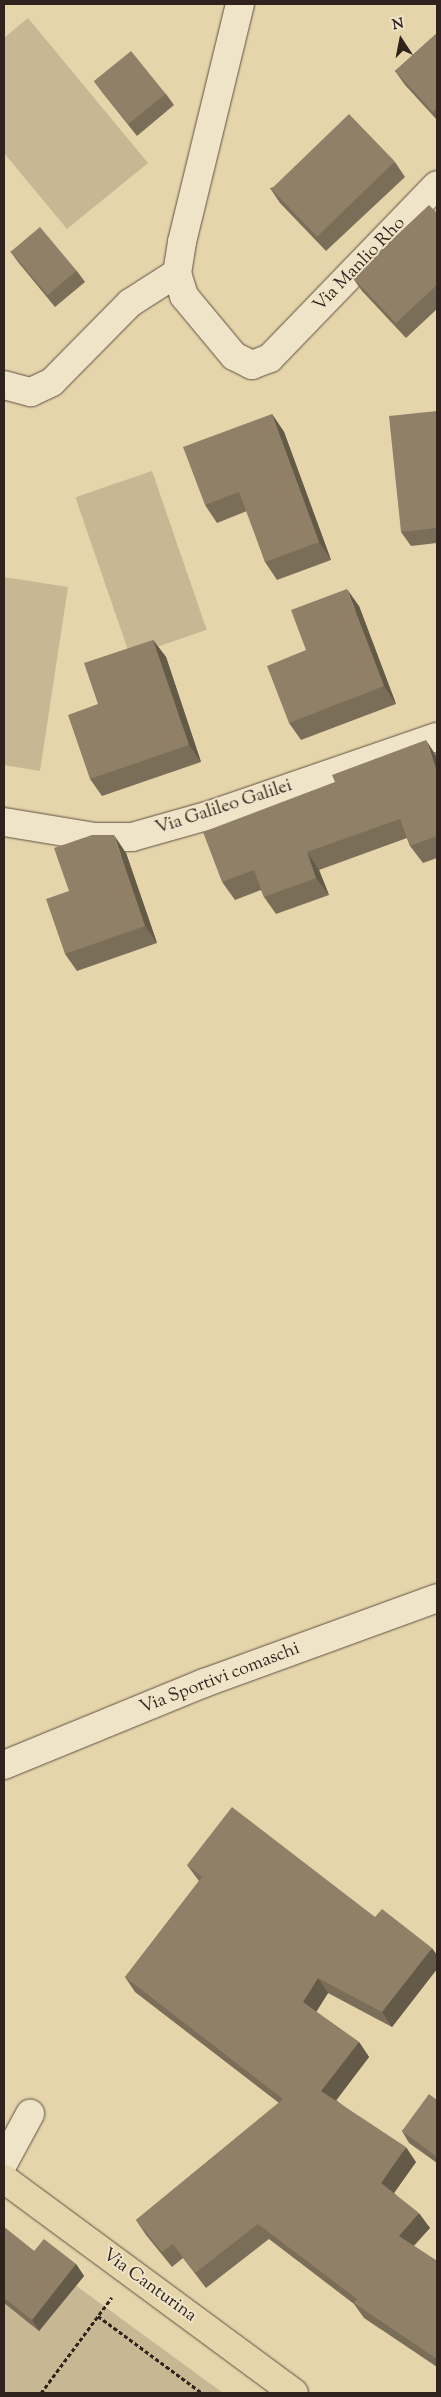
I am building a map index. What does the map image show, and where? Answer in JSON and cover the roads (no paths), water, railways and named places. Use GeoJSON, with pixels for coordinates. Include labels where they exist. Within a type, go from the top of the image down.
{"type":"FeatureCollection","features":[{"type":"Feature","properties":{"kind":"main road","name":"Via Canturina"},"geometry":{"type":"LineString","coordinates":[[4,2179],[294,2393]]}},
{"type":"Feature","properties":{"kind":"street"},"geometry":{"type":"LineString","coordinates":[[4,385],[31,392],[52,382],[130,303],[177,273],[184,232],[240,4]]}},
{"type":"Feature","properties":{"kind":"street","name":"Via Manlio Rho"},"geometry":{"type":"LineString","coordinates":[[177,273],[184,296],[234,356],[252,364],[270,358],[437,185]]}},
{"type":"Feature","properties":{"kind":"street","name":"Via Galileo Galilei"},"geometry":{"type":"LineString","coordinates":[[4,822],[96,837],[132,837],[210,815],[437,737]]}},
{"type":"Feature","properties":{"kind":"street","name":"Via Sportivi comaschi"},"geometry":{"type":"LineString","coordinates":[[4,1765],[204,1683],[437,1598]]}},
{"type":"Feature","properties":{"kind":"street"},"geometry":{"type":"LineString","coordinates":[[4,2162],[30,2114]]}}]}
